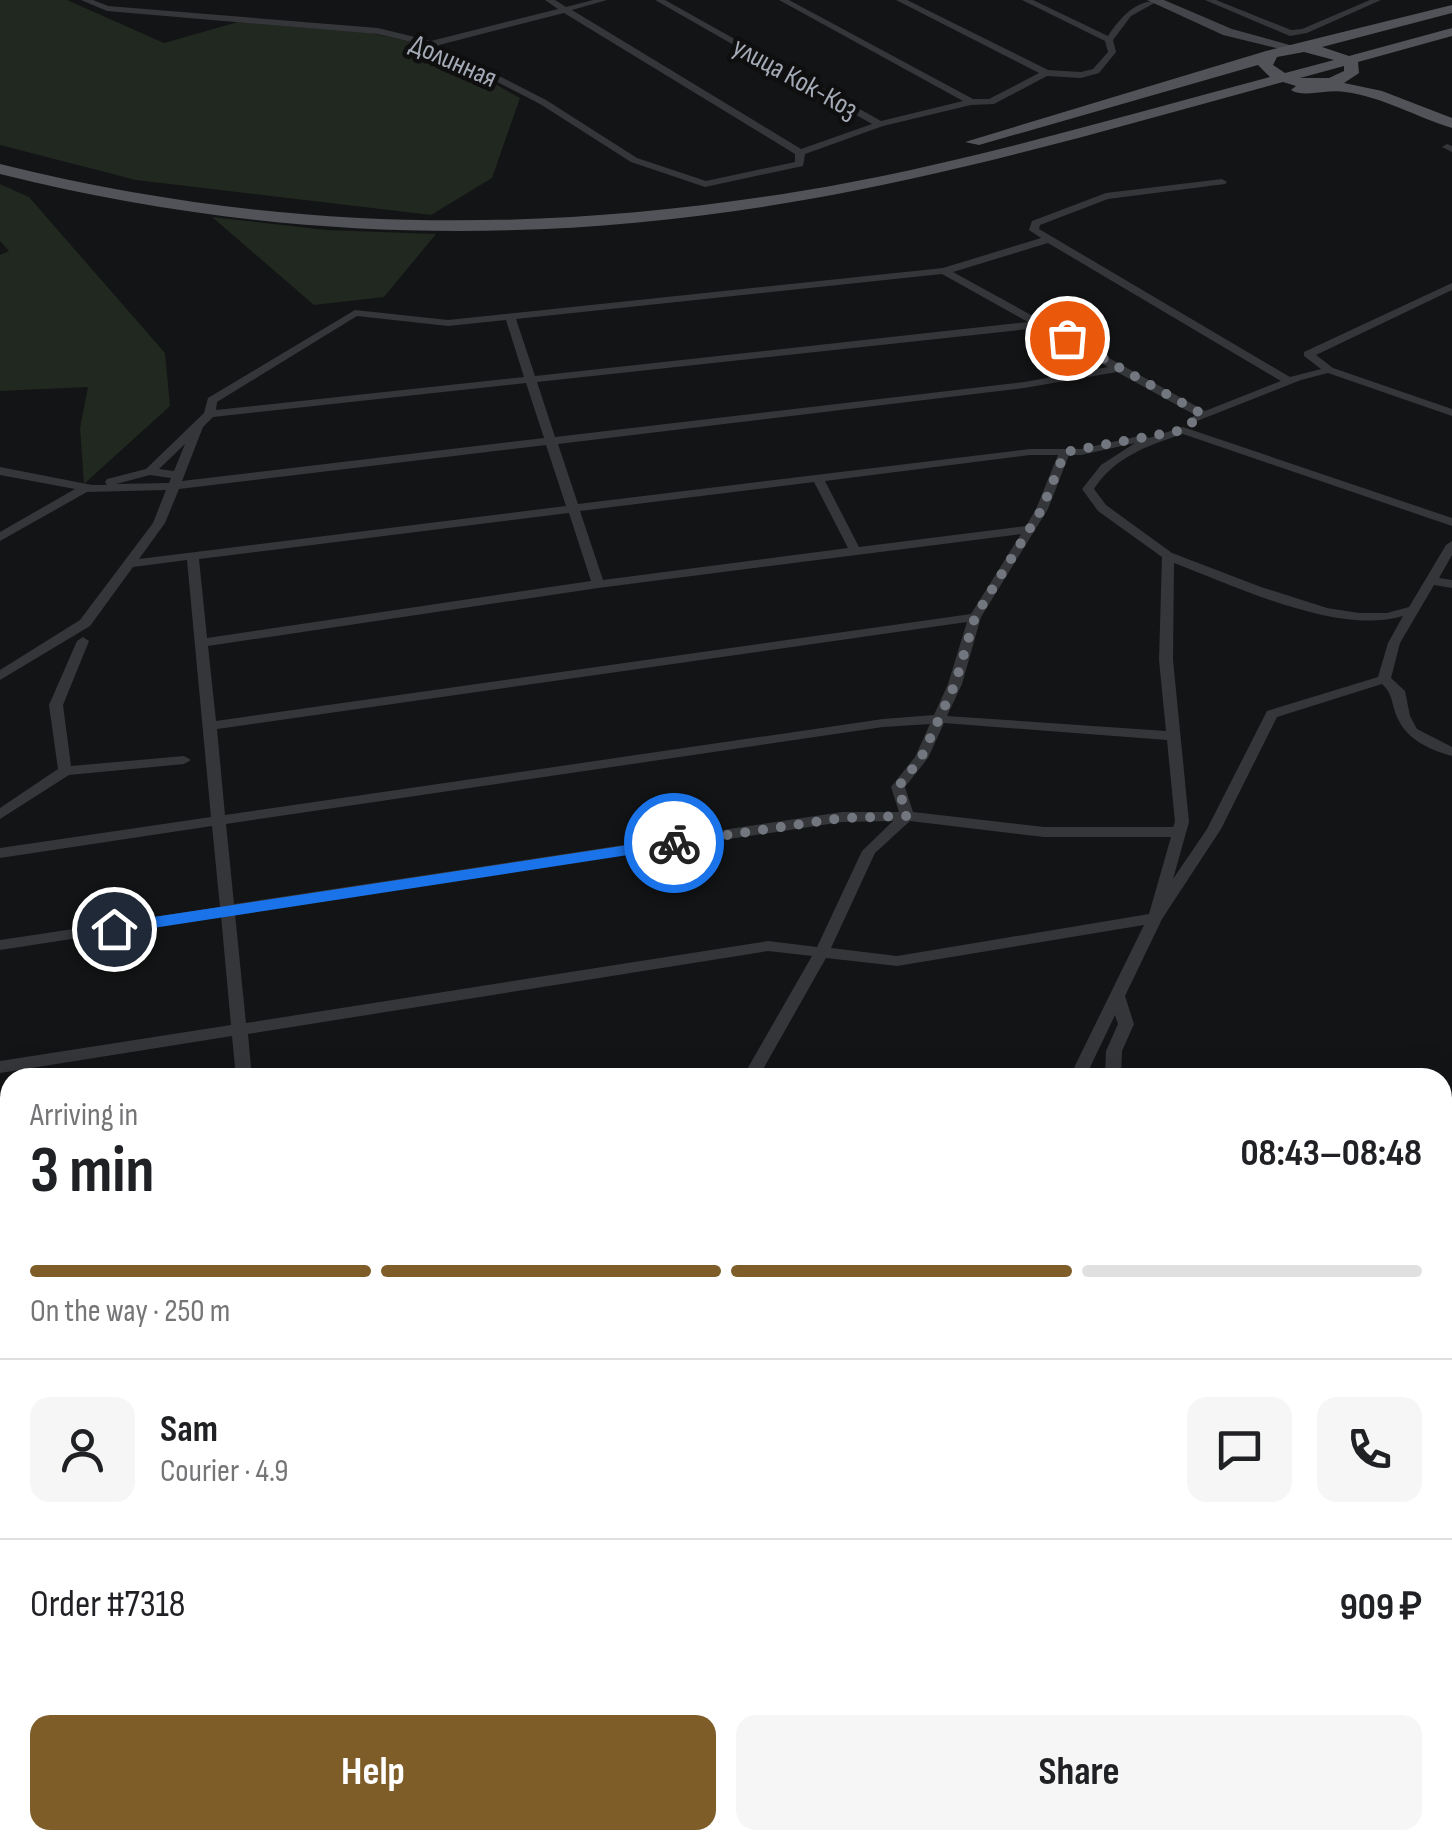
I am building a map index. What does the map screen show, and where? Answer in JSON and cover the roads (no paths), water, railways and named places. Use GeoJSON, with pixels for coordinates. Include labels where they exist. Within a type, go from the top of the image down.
{"type":"FeatureCollection","features":[{"type":"Feature","properties":{"kind":"main road"},"geometry":{"type":"LineString","coordinates":[[1153,0],[1228,32],[1254,46],[1266,58]]}},
{"type":"Feature","properties":{"kind":"main road"},"geometry":{"type":"LineString","coordinates":[[676,213],[868,173],[1266,58],[1279,51],[1452,9]]}},
{"type":"Feature","properties":{"kind":"main road"},"geometry":{"type":"LineString","coordinates":[[676,213],[805,195],[889,178],[1358,53],[1452,24]]}},
{"type":"Feature","properties":{"kind":"main road"},"geometry":{"type":"LineString","coordinates":[[1228,32],[1344,58],[1351,63],[1352,73]]}},
{"type":"Feature","properties":{"kind":"main road"},"geometry":{"type":"LineString","coordinates":[[1358,53],[1452,32]]}},
{"type":"Feature","properties":{"kind":"main road"},"geometry":{"type":"LineString","coordinates":[[0,169],[99,194],[276,218],[485,225],[676,213],[803,202],[912,182],[1322,83],[1452,46]]}},
{"type":"Feature","properties":{"kind":"main road"},"geometry":{"type":"LineString","coordinates":[[1266,58],[1265,66],[1275,74],[1397,101]]}},
{"type":"Feature","properties":{"kind":"main road"},"geometry":{"type":"LineString","coordinates":[[1352,73],[1397,101],[1452,124]]}},
{"type":"Feature","properties":{"kind":"street","name":"Долинная"},"geometry":{"type":"LineString","coordinates":[[85,0],[107,8],[378,31],[432,44],[543,102],[634,160],[705,184],[800,158],[880,124],[971,102],[991,102],[1046,73]]}},
{"type":"Feature","properties":{"kind":"street"},"geometry":{"type":"LineString","coordinates":[[549,0],[800,158]]}},
{"type":"Feature","properties":{"kind":"street"},"geometry":{"type":"LineString","coordinates":[[432,44],[603,0]]}},
{"type":"Feature","properties":{"kind":"street","name":"улица Кок-Коз"},"geometry":{"type":"LineString","coordinates":[[659,0],[880,124]]}},
{"type":"Feature","properties":{"kind":"street"},"geometry":{"type":"LineString","coordinates":[[783,0],[971,102]]}},
{"type":"Feature","properties":{"kind":"street"},"geometry":{"type":"LineString","coordinates":[[900,0],[1046,73],[1096,71],[1112,52],[1109,40]]}},
{"type":"Feature","properties":{"kind":"street"},"geometry":{"type":"LineString","coordinates":[[1026,0],[1109,40]]}},
{"type":"Feature","properties":{"kind":"street"},"geometry":{"type":"LineString","coordinates":[[1109,40],[1128,14],[1153,0]]}},
{"type":"Feature","properties":{"kind":"street"},"geometry":{"type":"LineString","coordinates":[[1209,0],[1290,32],[1304,32],[1377,0]]}},
{"type":"Feature","properties":{"kind":"street"},"geometry":{"type":"LineString","coordinates":[[1222,182],[1106,196],[1036,223],[1034,230],[1289,381]]}},
{"type":"Feature","properties":{"kind":"street"},"geometry":{"type":"LineString","coordinates":[[394,330],[944,270],[1049,239]]}},
{"type":"Feature","properties":{"kind":"street"},"geometry":{"type":"LineString","coordinates":[[944,270],[1202,414]]}},
{"type":"Feature","properties":{"kind":"street"},"geometry":{"type":"LineString","coordinates":[[1452,286],[1308,354],[1328,370],[1452,413]]}},
{"type":"Feature","properties":{"kind":"street"},"geometry":{"type":"LineString","coordinates":[[0,676],[85,623],[159,523],[198,426],[210,414],[212,400],[355,313],[448,324]]}},
{"type":"Feature","properties":{"kind":"street"},"geometry":{"type":"LineString","coordinates":[[510,317],[598,584]]}},
{"type":"Feature","properties":{"kind":"street"},"geometry":{"type":"LineString","coordinates":[[0,537],[84,489],[150,472],[210,414],[1040,324]]}},
{"type":"Feature","properties":{"kind":"street"},"geometry":{"type":"LineString","coordinates":[[0,471],[84,489],[551,442],[1024,385],[1119,368]]}},
{"type":"Feature","properties":{"kind":"street"},"geometry":{"type":"LineString","coordinates":[[1328,370],[1202,414],[1183,430],[1148,441],[1097,470],[1088,488],[1102,508],[1168,556],[1329,613],[1371,621],[1396,618],[1415,608]]}},
{"type":"Feature","properties":{"kind":"street"},"geometry":{"type":"LineString","coordinates":[[127,564],[1030,452],[1065,452],[1183,430],[1452,522]]}},
{"type":"Feature","properties":{"kind":"street"},"geometry":{"type":"LineString","coordinates":[[907,816],[898,787],[921,758],[955,684],[975,617],[1042,509],[1065,452]]}},
{"type":"Feature","properties":{"kind":"street"},"geometry":{"type":"LineString","coordinates":[[150,472],[175,480]]}},
{"type":"Feature","properties":{"kind":"street"},"geometry":{"type":"LineString","coordinates":[[818,479],[855,551]]}},
{"type":"Feature","properties":{"kind":"street"},"geometry":{"type":"LineString","coordinates":[[202,642],[598,584],[1029,528]]}},
{"type":"Feature","properties":{"kind":"street"},"geometry":{"type":"LineString","coordinates":[[1384,678],[1394,643],[1452,545]]}},
{"type":"Feature","properties":{"kind":"street"},"geometry":{"type":"LineString","coordinates":[[193,556],[243,1068]]}},
{"type":"Feature","properties":{"kind":"street"},"geometry":{"type":"LineString","coordinates":[[1155,918],[1182,822],[1166,660],[1168,556]]}},
{"type":"Feature","properties":{"kind":"street"},"geometry":{"type":"LineString","coordinates":[[1431,581],[1452,584]]}},
{"type":"Feature","properties":{"kind":"street"},"geometry":{"type":"LineString","coordinates":[[210,726],[975,617]]}},
{"type":"Feature","properties":{"kind":"street"},"geometry":{"type":"LineString","coordinates":[[65,770],[56,705],[84,641]]}},
{"type":"Feature","properties":{"kind":"street"},"geometry":{"type":"LineString","coordinates":[[1384,678],[1398,691],[1402,722],[1420,740],[1452,752]]}},
{"type":"Feature","properties":{"kind":"street"},"geometry":{"type":"LineString","coordinates":[[1082,1068],[1155,918],[1214,829],[1272,714],[1384,678]]}},
{"type":"Feature","properties":{"kind":"street"},"geometry":{"type":"LineString","coordinates":[[0,853],[883,723],[939,719],[1174,736]]}},
{"type":"Feature","properties":{"kind":"street"},"geometry":{"type":"LineString","coordinates":[[0,814],[65,770],[184,760]]}},
{"type":"Feature","properties":{"kind":"street"},"geometry":{"type":"LineString","coordinates":[[0,945],[842,818],[907,816],[1044,832],[1179,832]]}},
{"type":"Feature","properties":{"kind":"street"},"geometry":{"type":"LineString","coordinates":[[756,1068],[822,952],[869,851],[907,816]]}},
{"type":"Feature","properties":{"kind":"street"},"geometry":{"type":"LineString","coordinates":[[0,1067],[768,946],[897,961],[1155,918]]}},
{"type":"Feature","properties":{"kind":"street"},"geometry":{"type":"LineString","coordinates":[[1114,1068],[1114,1051],[1126,1024],[1117,995]]}}]}
